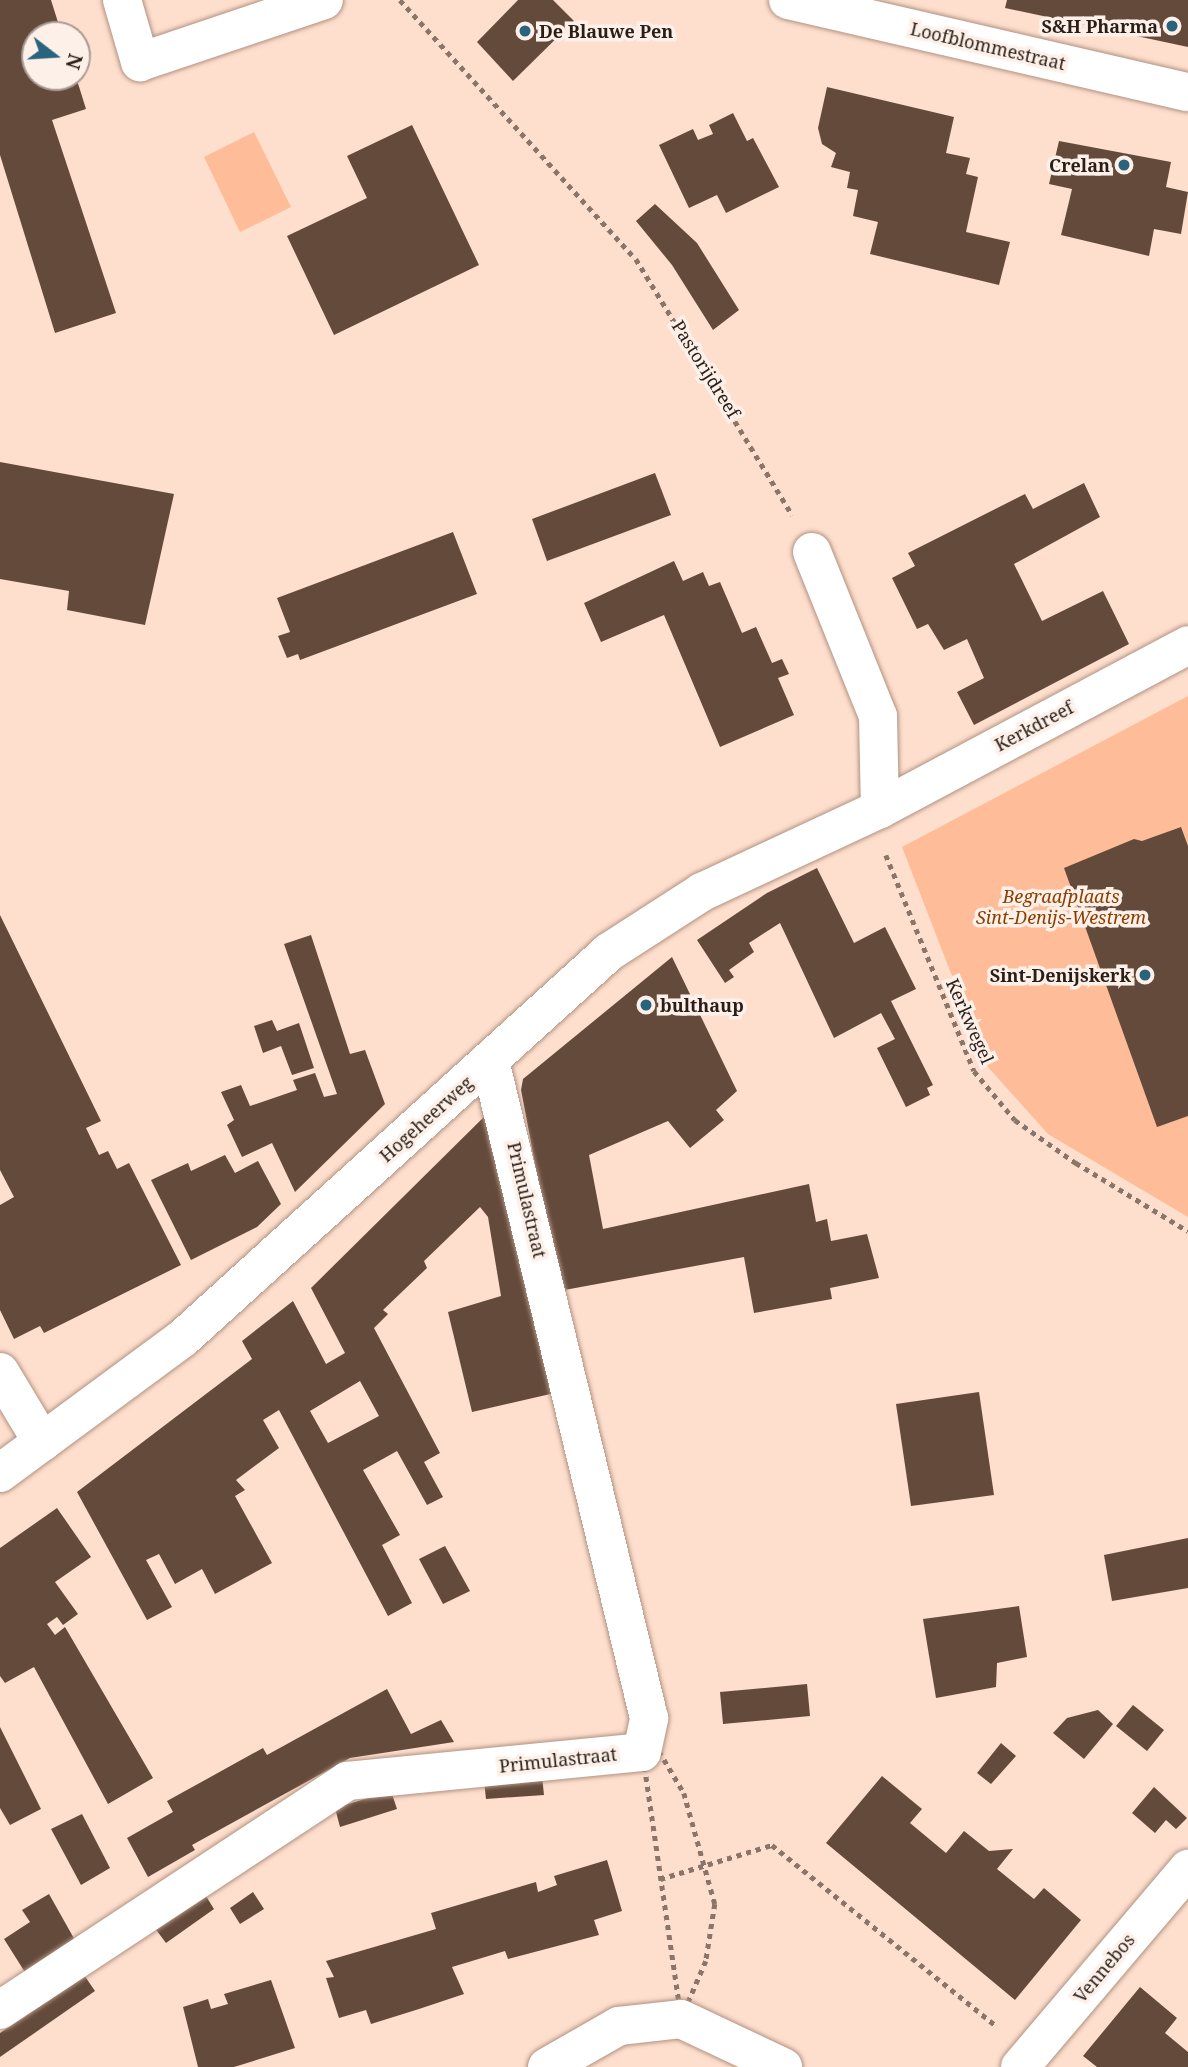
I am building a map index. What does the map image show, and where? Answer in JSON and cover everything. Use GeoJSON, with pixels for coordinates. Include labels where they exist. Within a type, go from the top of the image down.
{"type":"FeatureCollection","features":[{"type":"Feature","properties":{"kind":"street"},"geometry":{"type":"LineString","coordinates":[[122,0],[140,62],[324,0]]}},
{"type":"Feature","properties":{"kind":"street","name":"Loofblommestraat"},"geometry":{"type":"LineString","coordinates":[[788,0],[1188,92]]}},
{"type":"Feature","properties":{"kind":"street"},"geometry":{"type":"LineString","coordinates":[[813,552],[878,716],[880,809]]}},
{"type":"Feature","properties":{"kind":"street","name":"Kerkdreef"},"geometry":{"type":"LineString","coordinates":[[880,809],[1188,645]]}},
{"type":"Feature","properties":{"kind":"street","name":"Hogeheerweg"},"geometry":{"type":"LineString","coordinates":[[0,1473],[183,1338],[609,952],[702,892],[880,809]]}},
{"type":"Feature","properties":{"kind":"street","name":"Primulastraat"},"geometry":{"type":"LineString","coordinates":[[0,2010],[347,1781],[642,1752],[649,1718],[490,1061]]}},
{"type":"Feature","properties":{"kind":"street"},"geometry":{"type":"LineString","coordinates":[[0,1372],[42,1442]]}},
{"type":"Feature","properties":{"kind":"street","name":"Vennebos"},"geometry":{"type":"LineString","coordinates":[[1025,2060],[1188,1869]]}},
{"type":"Feature","properties":{"kind":"street"},"geometry":{"type":"LineString","coordinates":[[547,2067],[619,2026],[681,2019],[783,2067]]}},
{"type":"Feature","properties":{"kind":"path","name":"Pastorijdreef"},"geometry":{"type":"LineString","coordinates":[[400,0],[636,258],[778,487],[813,552]]}},
{"type":"Feature","properties":{"kind":"path","name":"Kerkwegel"},"geometry":{"type":"LineString","coordinates":[[880,809],[887,862],[974,1071],[1015,1120],[1076,1163],[1188,1231]]}},
{"type":"Feature","properties":{"kind":"path"},"geometry":{"type":"LineString","coordinates":[[659,1751],[684,1793],[707,1864],[715,1904],[706,1961],[681,2019],[642,1752],[659,1751]]}},
{"type":"Feature","properties":{"kind":"path"},"geometry":{"type":"LineString","coordinates":[[660,1879],[772,1845],[1025,2060]]}},
{"type":"Feature","properties":{"kind":"green space"},"geometry":{"type":"Polygon","coordinates":[[[254,132],[291,207],[240,232],[204,157],[254,132]]]}},
{"type":"Feature","properties":{"kind":"green space","name":"Begraafplaats Sint-Denijs-Westrem"},"geometry":{"type":"Polygon","coordinates":[[[1188,696],[1188,1217],[1048,1134],[987,1066],[902,847],[1188,696]]]}},
{"type":"Feature","properties":{"kind":"building"},"geometry":{"type":"Polygon","coordinates":[[[0,0],[51,0],[58,21],[21,21],[21,91],[80,91],[86,109],[52,120],[116,313],[55,333],[0,155],[0,0]]]}},
{"type":"Feature","properties":{"kind":"building","name":"De Blauwe Pen"},"geometry":{"type":"Polygon","coordinates":[[[518,0],[553,0],[574,21],[513,81],[477,42],[518,0]]]}},
{"type":"Feature","properties":{"kind":"building"},"geometry":{"type":"Polygon","coordinates":[[[1007,0],[1188,0],[1188,47],[1005,8],[1007,0]]]}},
{"type":"Feature","properties":{"kind":"building"},"geometry":{"type":"Polygon","coordinates":[[[827,87],[954,117],[946,153],[970,158],[966,174],[978,177],[966,232],[1010,242],[999,285],[870,254],[878,222],[853,216],[858,190],[847,188],[850,172],[831,167],[836,153],[822,144],[818,128],[827,87]]]}},
{"type":"Feature","properties":{"kind":"building"},"geometry":{"type":"Polygon","coordinates":[[[733,113],[747,141],[753,138],[779,187],[726,213],[717,195],[689,208],[659,145],[693,129],[698,140],[713,134],[709,125],[733,113]]]}},
{"type":"Feature","properties":{"kind":"building"},"geometry":{"type":"Polygon","coordinates":[[[412,125],[479,265],[334,335],[287,236],[367,198],[347,156],[412,125]]]}},
{"type":"Feature","properties":{"kind":"building"},"geometry":{"type":"Polygon","coordinates":[[[1059,141],[1171,162],[1166,187],[1188,192],[1181,234],[1154,229],[1149,256],[1061,235],[1072,189],[1049,184],[1059,141]]]}},
{"type":"Feature","properties":{"kind":"building"},"geometry":{"type":"Polygon","coordinates":[[[655,204],[697,243],[739,310],[713,330],[672,265],[636,221],[655,204]]]}},
{"type":"Feature","properties":{"kind":"building"},"geometry":{"type":"Polygon","coordinates":[[[0,462],[174,494],[145,625],[67,610],[69,591],[0,579],[0,462]]]}},
{"type":"Feature","properties":{"kind":"building"},"geometry":{"type":"Polygon","coordinates":[[[655,473],[671,515],[547,561],[532,519],[655,473]]]}},
{"type":"Feature","properties":{"kind":"building"},"geometry":{"type":"Polygon","coordinates":[[[1084,483],[1100,517],[1014,564],[1042,621],[1103,591],[1129,644],[974,725],[957,692],[984,678],[967,639],[944,650],[928,624],[917,629],[892,578],[915,566],[908,553],[1025,494],[1033,509],[1084,483]]]}},
{"type":"Feature","properties":{"kind":"building"},"geometry":{"type":"Polygon","coordinates":[[[453,532],[477,594],[300,660],[298,654],[287,658],[278,636],[290,632],[277,598],[453,532]]]}},
{"type":"Feature","properties":{"kind":"building"},"geometry":{"type":"Polygon","coordinates":[[[674,561],[683,581],[703,572],[709,586],[720,582],[742,633],[756,627],[772,663],[782,659],[789,674],[778,678],[794,715],[720,747],[664,615],[601,642],[584,603],[674,561]]]}},
{"type":"Feature","properties":{"kind":"building","name":"Sint-Denijskerk"},"geometry":{"type":"Polygon","coordinates":[[[1181,827],[1188,846],[1188,1116],[1157,1127],[1064,868],[1134,839],[1142,841],[1181,827]]]}},
{"type":"Feature","properties":{"kind":"building"},"geometry":{"type":"Polygon","coordinates":[[[817,868],[854,943],[885,927],[916,989],[891,1001],[933,1085],[927,1088],[930,1095],[906,1107],[877,1048],[895,1039],[881,1013],[834,1038],[780,923],[749,943],[754,952],[729,970],[734,977],[725,983],[697,940],[767,893],[817,868]]]}},
{"type":"Feature","properties":{"kind":"building"},"geometry":{"type":"Polygon","coordinates":[[[0,915],[101,1121],[86,1128],[99,1155],[108,1151],[117,1169],[129,1163],[181,1265],[44,1333],[40,1326],[14,1339],[0,1310],[0,1205],[14,1197],[0,1170],[0,915]]]}},
{"type":"Feature","properties":{"kind":"building"},"geometry":{"type":"Polygon","coordinates":[[[311,935],[350,1054],[365,1050],[385,1104],[295,1192],[272,1143],[242,1157],[227,1125],[234,1120],[221,1092],[241,1085],[250,1106],[297,1090],[293,1080],[315,1073],[324,1097],[337,1094],[284,944],[311,935]]]}},
{"type":"Feature","properties":{"kind":"building"},"geometry":{"type":"Polygon","coordinates":[[[672,957],[737,1091],[716,1110],[724,1120],[690,1148],[668,1121],[589,1155],[603,1229],[809,1184],[816,1222],[827,1219],[831,1241],[867,1234],[879,1278],[830,1288],[832,1299],[754,1313],[744,1257],[559,1291],[521,1090],[523,1079],[672,957]]]}},
{"type":"Feature","properties":{"kind":"building"},"geometry":{"type":"Polygon","coordinates":[[[272,1020],[277,1031],[299,1023],[314,1068],[292,1075],[281,1046],[263,1053],[254,1026],[272,1020]]]}},
{"type":"Feature","properties":{"kind":"building"},"geometry":{"type":"Polygon","coordinates":[[[492,1109],[559,1392],[472,1412],[448,1312],[501,1296],[488,1217],[480,1207],[424,1261],[427,1268],[383,1310],[388,1314],[374,1328],[440,1453],[424,1462],[443,1497],[427,1505],[397,1451],[363,1470],[400,1535],[382,1545],[412,1603],[388,1616],[279,1410],[263,1420],[279,1448],[236,1480],[245,1490],[235,1496],[272,1563],[215,1594],[202,1569],[175,1584],[159,1554],[146,1560],[172,1607],[147,1620],[77,1492],[252,1359],[242,1341],[293,1301],[326,1364],[345,1353],[311,1288],[492,1109]],[[360,1381],[310,1411],[328,1443],[379,1416],[360,1381]]]}},
{"type":"Feature","properties":{"kind":"building"},"geometry":{"type":"Polygon","coordinates":[[[225,1155],[235,1173],[258,1161],[281,1204],[257,1227],[191,1260],[151,1180],[188,1163],[191,1171],[225,1155]]]}},
{"type":"Feature","properties":{"kind":"building"},"geometry":{"type":"Polygon","coordinates":[[[979,1392],[994,1495],[911,1506],[896,1404],[979,1392]]]}},
{"type":"Feature","properties":{"kind":"building"},"geometry":{"type":"Polygon","coordinates":[[[57,1508],[91,1557],[55,1582],[78,1614],[63,1625],[57,1617],[47,1624],[55,1635],[65,1627],[153,1778],[108,1804],[34,1667],[5,1683],[0,1676],[0,1548],[57,1508]]]}},
{"type":"Feature","properties":{"kind":"building"},"geometry":{"type":"Polygon","coordinates":[[[1188,1538],[1188,1588],[1112,1601],[1104,1555],[1188,1538]]]}},
{"type":"Feature","properties":{"kind":"building"},"geometry":{"type":"Polygon","coordinates":[[[445,1546],[470,1591],[443,1604],[419,1559],[445,1546]]]}},
{"type":"Feature","properties":{"kind":"building"},"geometry":{"type":"Polygon","coordinates":[[[1019,1606],[1027,1657],[997,1663],[996,1687],[936,1698],[923,1619],[1019,1606]]]}},
{"type":"Feature","properties":{"kind":"building"},"geometry":{"type":"Polygon","coordinates":[[[807,1684],[810,1716],[723,1724],[720,1692],[807,1684]]]}},
{"type":"Feature","properties":{"kind":"building"},"geometry":{"type":"Polygon","coordinates":[[[387,1689],[411,1734],[441,1720],[454,1742],[350,1758],[192,1845],[195,1850],[148,1877],[127,1838],[173,1812],[167,1801],[263,1748],[267,1755],[387,1689]]]}},
{"type":"Feature","properties":{"kind":"building"},"geometry":{"type":"Polygon","coordinates":[[[1133,1705],[1164,1730],[1147,1751],[1116,1726],[1133,1705]]]}},
{"type":"Feature","properties":{"kind":"building"},"geometry":{"type":"Polygon","coordinates":[[[1098,1710],[1113,1724],[1084,1759],[1053,1733],[1067,1718],[1098,1710]]]}},
{"type":"Feature","properties":{"kind":"building"},"geometry":{"type":"Polygon","coordinates":[[[0,1727],[41,1809],[10,1825],[0,1808],[0,1727]]]}},
{"type":"Feature","properties":{"kind":"building"},"geometry":{"type":"Polygon","coordinates":[[[1001,1743],[1016,1756],[991,1784],[977,1773],[1001,1743]]]}},
{"type":"Feature","properties":{"kind":"building"},"geometry":{"type":"Polygon","coordinates":[[[542,1776],[544,1795],[486,1799],[484,1781],[542,1776]]]}},
{"type":"Feature","properties":{"kind":"building"},"geometry":{"type":"Polygon","coordinates":[[[882,1776],[922,1809],[910,1823],[946,1853],[964,1831],[989,1851],[1013,1849],[997,1869],[1034,1899],[1044,1888],[1081,1920],[1015,2000],[826,1843],[882,1776]]]}},
{"type":"Feature","properties":{"kind":"building"},"geometry":{"type":"Polygon","coordinates":[[[1154,1787],[1187,1818],[1176,1829],[1166,1820],[1155,1833],[1132,1813],[1154,1787]]]}},
{"type":"Feature","properties":{"kind":"building"},"geometry":{"type":"Polygon","coordinates":[[[391,1791],[397,1809],[340,1827],[335,1808],[391,1791]]]}},
{"type":"Feature","properties":{"kind":"building"},"geometry":{"type":"Polygon","coordinates":[[[82,1814],[110,1868],[81,1885],[51,1829],[82,1814]]]}},
{"type":"Feature","properties":{"kind":"building"},"geometry":{"type":"Polygon","coordinates":[[[607,1860],[622,1911],[594,1920],[599,1935],[508,1959],[505,1951],[452,1967],[464,1994],[419,2009],[371,2024],[366,2010],[339,2018],[326,1978],[334,1977],[326,1961],[436,1929],[431,1913],[536,1882],[538,1892],[557,1885],[554,1876],[607,1860]]]}},
{"type":"Feature","properties":{"kind":"building"},"geometry":{"type":"Polygon","coordinates":[[[253,1892],[264,1909],[240,1924],[230,1908],[253,1892]]]}},
{"type":"Feature","properties":{"kind":"building"},"geometry":{"type":"Polygon","coordinates":[[[204,1893],[214,1909],[166,1943],[154,1927],[204,1893]]]}},
{"type":"Feature","properties":{"kind":"building"},"geometry":{"type":"Polygon","coordinates":[[[49,1894],[76,1942],[28,1977],[4,1939],[30,1922],[22,1910],[49,1894]]]}},
{"type":"Feature","properties":{"kind":"building"},"geometry":{"type":"Polygon","coordinates":[[[84,1975],[95,1991],[0,2057],[0,2033],[84,1975]]]}},
{"type":"Feature","properties":{"kind":"building"},"geometry":{"type":"Polygon","coordinates":[[[271,1980],[295,2048],[234,2067],[198,2067],[183,2007],[208,1999],[211,2009],[228,2004],[224,1994],[271,1980]]]}},
{"type":"Feature","properties":{"kind":"building"},"geometry":{"type":"Polygon","coordinates":[[[1140,1987],[1177,2018],[1165,2033],[1188,2052],[1188,2067],[1097,2067],[1083,2056],[1140,1987]]]}},
{"type":"Feature","properties":{"kind":"place","name":"S&H Pharma"},"geometry":{"type":"Point","coordinates":[1172,26]}},
{"type":"Feature","properties":{"kind":"place","name":"De Blauwe Pen"},"geometry":{"type":"Point","coordinates":[525,31]}},
{"type":"Feature","properties":{"kind":"place","name":"Crelan"},"geometry":{"type":"Point","coordinates":[1124,165]}},
{"type":"Feature","properties":{"kind":"place","name":"Sint-Denijskerk"},"geometry":{"type":"Point","coordinates":[1145,975]}},
{"type":"Feature","properties":{"kind":"place","name":"bulthaup"},"geometry":{"type":"Point","coordinates":[646,1005]}}]}
